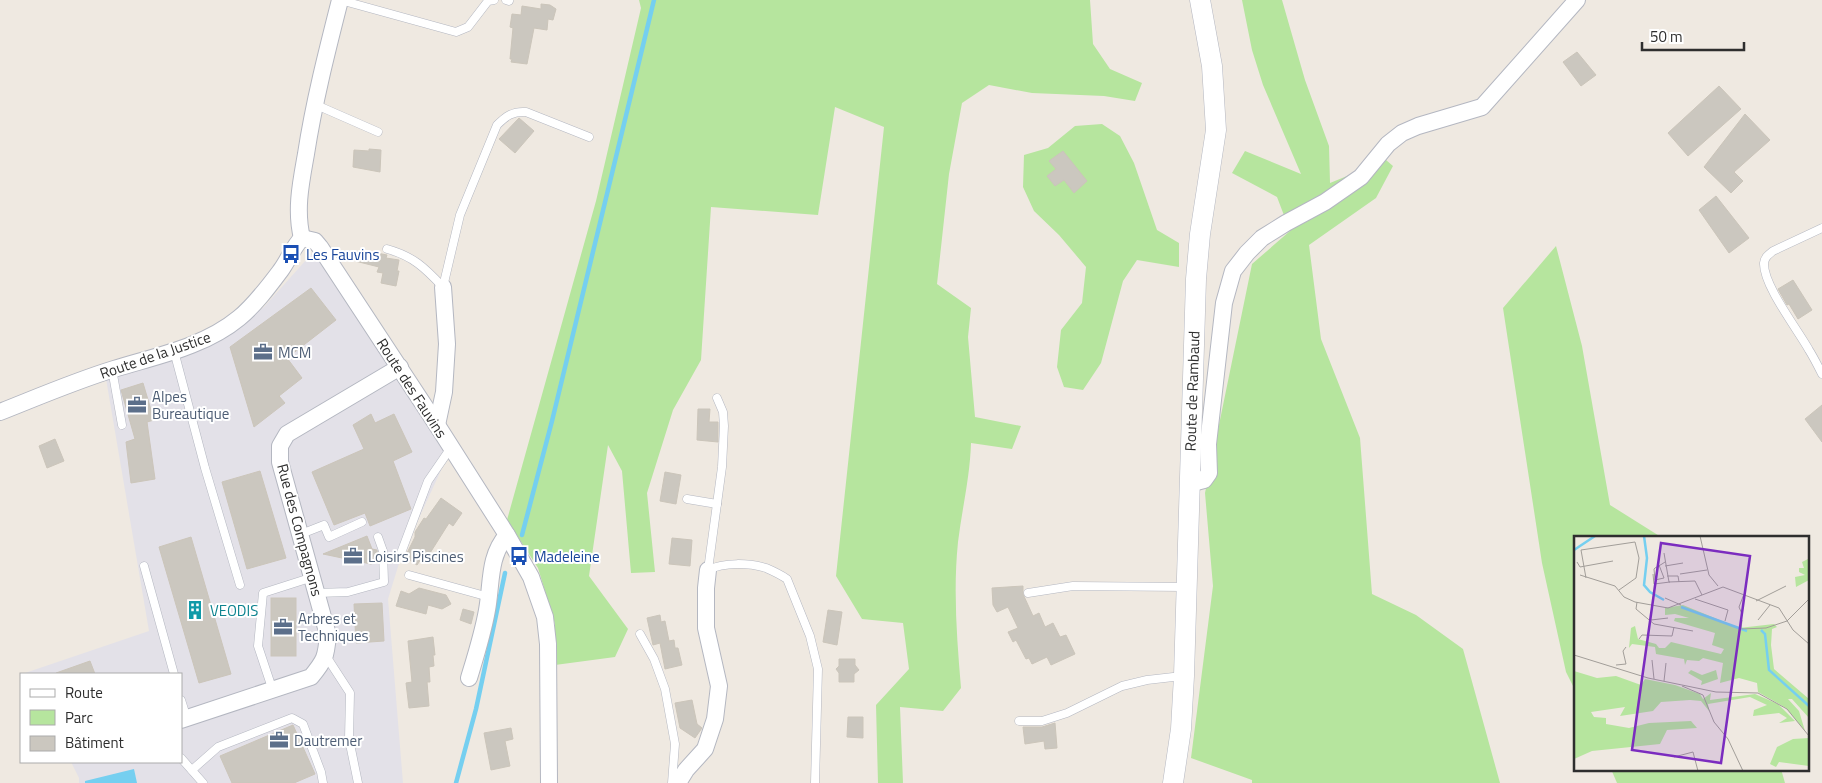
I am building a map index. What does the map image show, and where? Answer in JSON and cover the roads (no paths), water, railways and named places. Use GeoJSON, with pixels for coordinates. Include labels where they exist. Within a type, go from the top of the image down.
{"type":"FeatureCollection","features":[{"type":"Feature","properties":{"kind":"street"},"geometry":{"type":"LineString","coordinates":[[302,238],[298,217],[300,190],[314,104],[340,0]]}},
{"type":"Feature","properties":{"kind":"street","name":"Route de Rambaud"},"geometry":{"type":"LineString","coordinates":[[1173,783],[1181,729],[1184,676],[1196,279],[1200,234],[1216,130],[1212,66],[1200,0]]}},
{"type":"Feature","properties":{"kind":"street"},"geometry":{"type":"LineString","coordinates":[[1189,484],[1204,480],[1209,473],[1208,444],[1224,303],[1233,271],[1246,253],[1262,238],[1325,202],[1361,177],[1388,144],[1402,133],[1418,126],[1482,107],[1577,0]]}},
{"type":"Feature","properties":{"kind":"street","name":"Route de la Justice"},"geometry":{"type":"LineString","coordinates":[[0,412],[112,370],[174,351],[219,332],[240,318],[258,299],[282,269],[296,244],[302,238]]}},
{"type":"Feature","properties":{"kind":"street","name":"Route des Fauvins"},"geometry":{"type":"LineString","coordinates":[[302,238],[316,241],[400,367],[531,576],[545,617],[548,644],[550,783]]}},
{"type":"Feature","properties":{"kind":"street"},"geometry":{"type":"LineString","coordinates":[[437,425],[444,392],[447,344],[443,287]]}},
{"type":"Feature","properties":{"kind":"street","name":"Rue des Compagnons"},"geometry":{"type":"LineString","coordinates":[[326,656],[328,635],[280,462],[280,446],[287,434],[400,367]]}},
{"type":"Feature","properties":{"kind":"street"},"geometry":{"type":"LineString","coordinates":[[468,678],[478,650],[489,597],[494,555],[500,543],[507,535]]}},
{"type":"Feature","properties":{"kind":"street"},"geometry":{"type":"LineString","coordinates":[[678,783],[686,770],[705,749],[716,711],[719,686],[706,628],[708,570]]}},
{"type":"Feature","properties":{"kind":"street"},"geometry":{"type":"LineString","coordinates":[[184,720],[311,677],[326,656]]}},
{"type":"Feature","properties":{"kind":"lane"},"geometry":{"type":"LineString","coordinates":[[340,0],[456,32],[468,27],[488,1],[494,0]]}},
{"type":"Feature","properties":{"kind":"lane"},"geometry":{"type":"LineString","coordinates":[[314,104],[378,132]]}},
{"type":"Feature","properties":{"kind":"lane"},"geometry":{"type":"LineString","coordinates":[[443,287],[460,215],[490,140],[500,121],[516,111],[526,112],[588,137]]}},
{"type":"Feature","properties":{"kind":"lane"},"geometry":{"type":"LineString","coordinates":[[1822,228],[1772,251],[1766,256],[1764,262],[1765,273],[1771,288],[1822,374]]}},
{"type":"Feature","properties":{"kind":"lane"},"geometry":{"type":"LineString","coordinates":[[387,249],[403,253],[426,269],[443,287]]}},
{"type":"Feature","properties":{"kind":"lane"},"geometry":{"type":"LineString","coordinates":[[174,351],[205,468],[240,585]]}},
{"type":"Feature","properties":{"kind":"lane"},"geometry":{"type":"LineString","coordinates":[[112,370],[122,425]]}},
{"type":"Feature","properties":{"kind":"lane"},"geometry":{"type":"LineString","coordinates":[[708,570],[722,467],[723,412],[717,398]]}},
{"type":"Feature","properties":{"kind":"lane"},"geometry":{"type":"LineString","coordinates":[[401,553],[428,481],[450,449]]}},
{"type":"Feature","properties":{"kind":"lane"},"geometry":{"type":"LineString","coordinates":[[687,499],[717,504]]}},
{"type":"Feature","properties":{"kind":"lane"},"geometry":{"type":"LineString","coordinates":[[301,534],[324,525],[328,537],[362,522]]}},
{"type":"Feature","properties":{"kind":"lane"},"geometry":{"type":"LineString","coordinates":[[273,690],[258,646],[263,593],[315,585],[348,592],[384,582],[383,551],[378,537]]}},
{"type":"Feature","properties":{"kind":"lane"},"geometry":{"type":"LineString","coordinates":[[708,570],[718,565],[734,564],[766,568],[787,579],[810,636],[818,669],[815,783]]}},
{"type":"Feature","properties":{"kind":"lane"},"geometry":{"type":"LineString","coordinates":[[144,566],[174,673]]}},
{"type":"Feature","properties":{"kind":"lane"},"geometry":{"type":"LineString","coordinates":[[409,575],[489,597]]}},
{"type":"Feature","properties":{"kind":"lane"},"geometry":{"type":"LineString","coordinates":[[1028,593],[1073,586],[1187,587]]}},
{"type":"Feature","properties":{"kind":"lane"},"geometry":{"type":"LineString","coordinates":[[640,634],[654,659],[665,689],[675,744],[672,783]]}},
{"type":"Feature","properties":{"kind":"lane"},"geometry":{"type":"LineString","coordinates":[[326,656],[350,693],[349,739],[358,783]]}},
{"type":"Feature","properties":{"kind":"lane"},"geometry":{"type":"LineString","coordinates":[[1019,721],[1042,721],[1059,716],[1122,686],[1170,676],[1184,676]]}},
{"type":"Feature","properties":{"kind":"lane"},"geometry":{"type":"LineString","coordinates":[[182,707],[184,720]]}},
{"type":"Feature","properties":{"kind":"lane"},"geometry":{"type":"LineString","coordinates":[[192,770],[218,747],[292,718],[304,724],[323,783]]}},
{"type":"Feature","properties":{"kind":"lane"},"geometry":{"type":"LineString","coordinates":[[182,759],[203,783]]}},
{"type":"Feature","properties":{"kind":"water"},"geometry":{"type":"Polygon","coordinates":[[[134,769],[137,783],[85,783],[85,781],[134,769]]]}},
{"type":"Feature","properties":{"kind":"waterway"},"geometry":{"type":"LineString","coordinates":[[522,535],[552,421],[654,0]]}},
{"type":"Feature","properties":{"kind":"waterway"},"geometry":{"type":"LineString","coordinates":[[456,783],[476,709],[505,573]]}},
{"type":"Feature","properties":{"kind":"place","name":"Les Fauvins"},"geometry":{"type":"Point","coordinates":[291,254]}},
{"type":"Feature","properties":{"kind":"place","name":"MCM"},"geometry":{"type":"Point","coordinates":[263,352]}},
{"type":"Feature","properties":{"kind":"place","name":"Alpes Bureautique"},"geometry":{"type":"Point","coordinates":[137,405]}},
{"type":"Feature","properties":{"kind":"place","name":"Loisirs Piscines"},"geometry":{"type":"Point","coordinates":[353,556]}},
{"type":"Feature","properties":{"kind":"place","name":"Madeleine"},"geometry":{"type":"Point","coordinates":[519,556]}},
{"type":"Feature","properties":{"kind":"place","name":"VEODIS"},"geometry":{"type":"Point","coordinates":[195,610]}},
{"type":"Feature","properties":{"kind":"place","name":"Arbres et Techniques"},"geometry":{"type":"Point","coordinates":[283,627]}},
{"type":"Feature","properties":{"kind":"place","name":"Dautremer"},"geometry":{"type":"Point","coordinates":[279,740]}}]}
